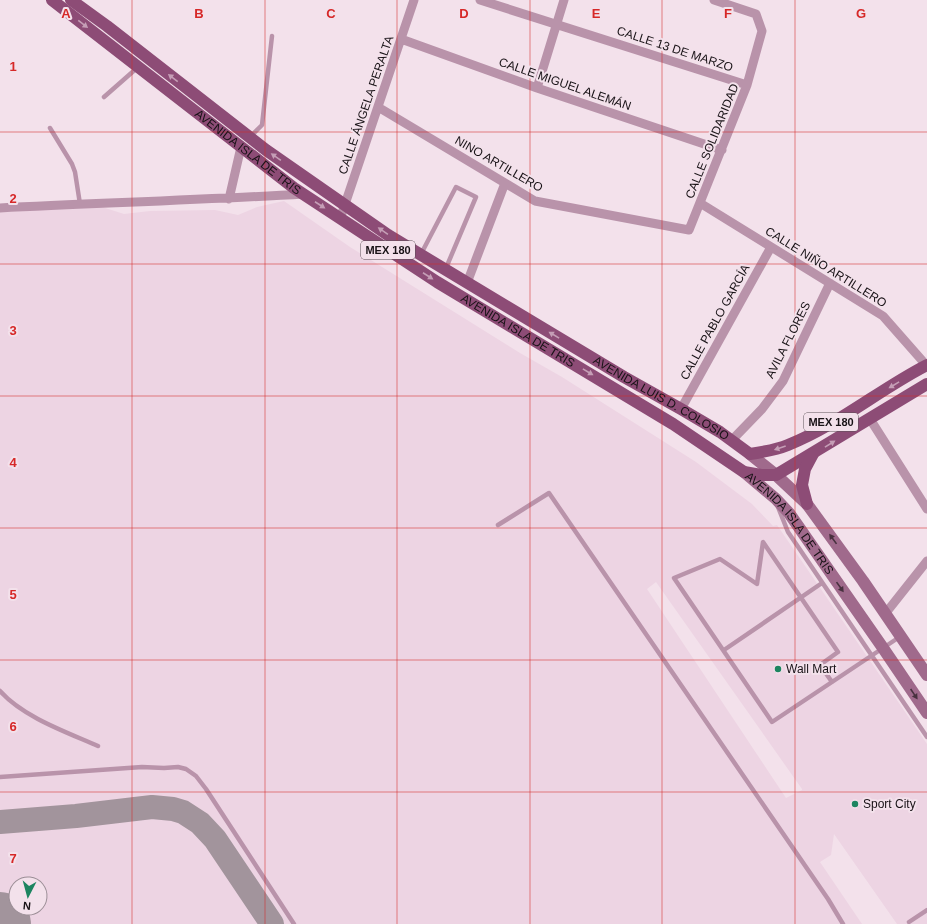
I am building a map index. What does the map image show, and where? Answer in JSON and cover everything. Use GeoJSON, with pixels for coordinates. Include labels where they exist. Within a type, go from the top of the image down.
{"type":"FeatureCollection","features":[{"type":"Feature","properties":{"kind":"main road","name":"AVENIDA ISLA DE TRIS"},"geometry":{"type":"LineString","coordinates":[[52,0],[241,147],[340,219],[437,282],[673,424],[744,472],[776,499],[789,513],[927,713]]}},
{"type":"Feature","properties":{"kind":"main road","name":"AVENIDA LUIS D. COLOSIO"},"geometry":{"type":"LineString","coordinates":[[71,0],[107,26],[250,138],[388,235],[624,377],[681,409],[732,440],[750,454]]}},
{"type":"Feature","properties":{"kind":"main road","name":"MEX 180"},"geometry":{"type":"LineString","coordinates":[[750,454],[775,450],[789,445],[824,427],[927,365]]}},
{"type":"Feature","properties":{"kind":"main road","name":"MEX 180"},"geometry":{"type":"LineString","coordinates":[[744,472],[761,475],[776,475],[814,454],[927,384]]}},
{"type":"Feature","properties":{"kind":"main road","name":"AVENIDA ISLA DE TRIS"},"geometry":{"type":"LineString","coordinates":[[750,454],[776,475],[807,504],[927,675]]}},
{"type":"Feature","properties":{"kind":"main road"},"geometry":{"type":"LineString","coordinates":[[807,504],[802,485],[805,469],[814,454]]}},
{"type":"Feature","properties":{"kind":"street","name":"CALLE ÁNGELA PERALTA"},"geometry":{"type":"LineString","coordinates":[[340,219],[414,0]]}},
{"type":"Feature","properties":{"kind":"street","name":"CALLE 13 DE MARZO"},"geometry":{"type":"LineString","coordinates":[[480,0],[748,85]]}},
{"type":"Feature","properties":{"kind":"street"},"geometry":{"type":"LineString","coordinates":[[537,88],[564,0]]}},
{"type":"Feature","properties":{"kind":"street","name":"CALLE SOLIDARIDAD"},"geometry":{"type":"LineString","coordinates":[[689,230],[748,85],[762,32],[756,14],[714,0]]}},
{"type":"Feature","properties":{"kind":"street","name":"CALLE MIGUEL ALEMÁN"},"geometry":{"type":"LineString","coordinates":[[401,39],[537,88],[722,150]]}},
{"type":"Feature","properties":{"kind":"street","name":"NINO ARTILLERO"},"geometry":{"type":"LineString","coordinates":[[378,107],[535,201],[689,230]]}},
{"type":"Feature","properties":{"kind":"street"},"geometry":{"type":"LineString","coordinates":[[229,199],[241,147]]}},
{"type":"Feature","properties":{"kind":"street"},"geometry":{"type":"LineString","coordinates":[[467,283],[505,183]]}},
{"type":"Feature","properties":{"kind":"street"},"geometry":{"type":"LineString","coordinates":[[0,208],[229,199],[304,194]]}},
{"type":"Feature","properties":{"kind":"street","name":"CALLE NIÑO ARTILLERO"},"geometry":{"type":"LineString","coordinates":[[700,203],[883,316],[927,365]]}},
{"type":"Feature","properties":{"kind":"street","name":"CALLE PABLO GARCÍA"},"geometry":{"type":"LineString","coordinates":[[681,409],[771,247]]}},
{"type":"Feature","properties":{"kind":"street","name":"AVILA FLORES"},"geometry":{"type":"LineString","coordinates":[[732,440],[762,409],[783,381],[830,283]]}},
{"type":"Feature","properties":{"kind":"street"},"geometry":{"type":"LineString","coordinates":[[870,419],[927,509]]}},
{"type":"Feature","properties":{"kind":"street"},"geometry":{"type":"LineString","coordinates":[[885,614],[927,561]]}},
{"type":"Feature","properties":{"kind":"lane"},"geometry":{"type":"LineString","coordinates":[[250,138],[262,125],[272,36]]}},
{"type":"Feature","properties":{"kind":"lane"},"geometry":{"type":"LineString","coordinates":[[104,97],[139,67]]}},
{"type":"Feature","properties":{"kind":"lane"},"geometry":{"type":"LineString","coordinates":[[50,128],[72,164],[75,172],[80,204]]}},
{"type":"Feature","properties":{"kind":"lane"},"geometry":{"type":"LineString","coordinates":[[421,255],[456,187],[476,197],[446,270]]}},
{"type":"Feature","properties":{"kind":"lane"},"geometry":{"type":"LineString","coordinates":[[498,525],[549,493],[828,899],[843,924]]}},
{"type":"Feature","properties":{"kind":"lane"},"geometry":{"type":"LineString","coordinates":[[776,499],[783,522],[788,532],[927,737]]}},
{"type":"Feature","properties":{"kind":"lane"},"geometry":{"type":"LineString","coordinates":[[832,682],[820,665],[838,652],[763,542],[757,584],[720,560],[674,578],[772,722],[832,682],[872,655],[901,636]]}},
{"type":"Feature","properties":{"kind":"lane"},"geometry":{"type":"LineString","coordinates":[[724,650],[822,583]]}},
{"type":"Feature","properties":{"kind":"lane"},"geometry":{"type":"LineString","coordinates":[[0,691],[8,700],[46,723],[98,746]]}},
{"type":"Feature","properties":{"kind":"lane"},"geometry":{"type":"LineString","coordinates":[[0,778],[142,766],[164,768],[178,767],[186,769],[196,776],[206,789],[294,924]]}},
{"type":"Feature","properties":{"kind":"lane"},"geometry":{"type":"LineString","coordinates":[[909,922],[927,910]]}},
{"type":"Feature","properties":{"kind":"shaded area"},"geometry":{"type":"Polygon","coordinates":[[[284,201],[350,247],[520,353],[562,377],[696,462],[752,504],[773,526],[777,525],[927,744],[927,924],[897,924],[834,834],[831,855],[820,862],[862,924],[0,924],[0,212],[102,207],[124,214],[150,211],[215,210],[238,215],[257,207],[284,201]],[[656,582],[647,589],[786,798],[802,789],[656,582]]]}},
{"type":"Feature","properties":{"kind":"taxiway"},"geometry":{"type":"LineString","coordinates":[[0,822],[76,816],[152,807],[173,809],[183,812],[200,823],[215,839],[272,924]]}},
{"type":"Feature","properties":{"kind":"place","name":"Wall Mart"},"geometry":{"type":"Point","coordinates":[778,669]}},
{"type":"Feature","properties":{"kind":"place","name":"Sport City"},"geometry":{"type":"Point","coordinates":[855,804]}}]}
